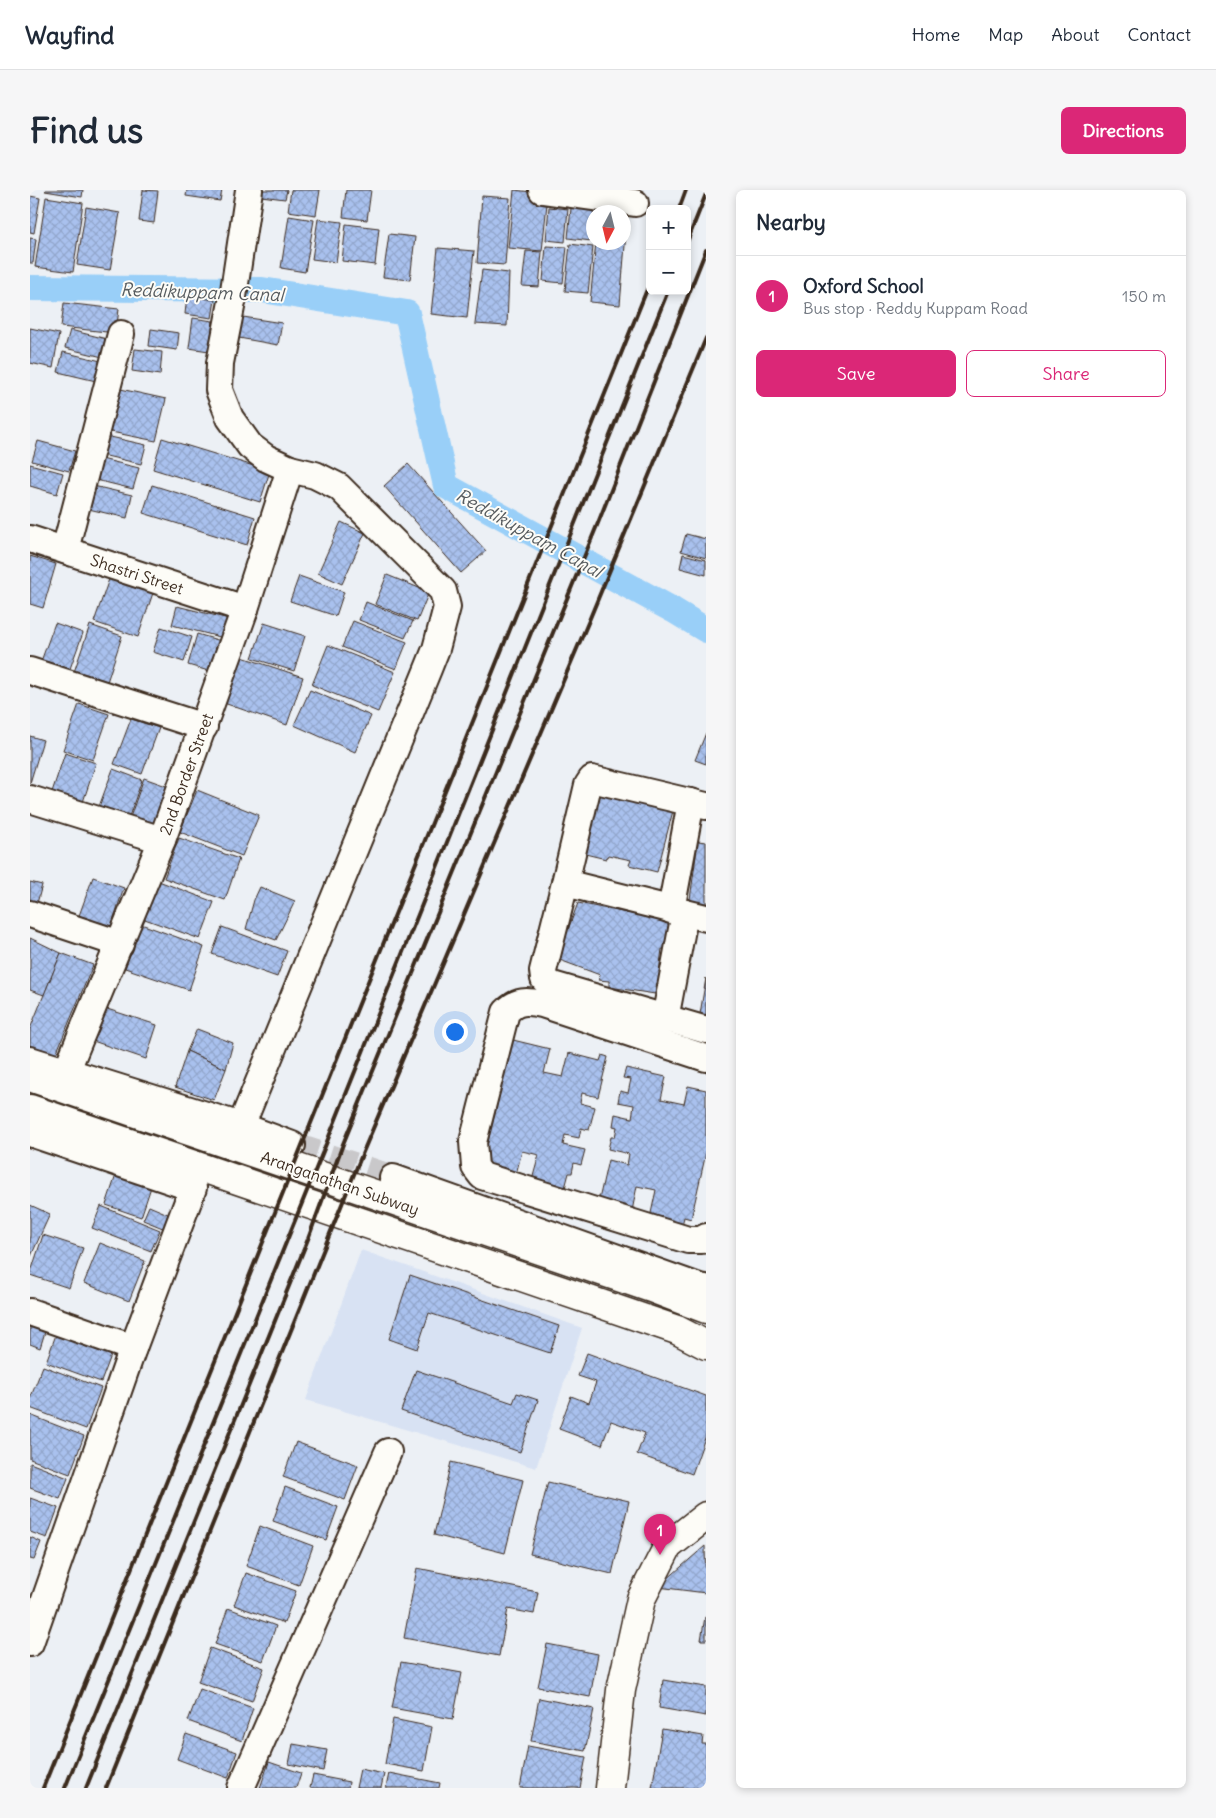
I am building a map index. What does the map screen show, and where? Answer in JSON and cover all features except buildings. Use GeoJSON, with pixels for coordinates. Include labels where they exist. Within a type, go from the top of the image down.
{"type":"FeatureCollection","features":[{"type":"Feature","properties":{"kind":"main road","name":"Aranganathan Subway"},"geometry":{"type":"LineString","coordinates":[[30,1077],[651,1288],[706,1309]]}},
{"type":"Feature","properties":{"kind":"main road"},"geometry":{"type":"LineString","coordinates":[[30,1128],[677,1330],[706,1345]]}},
{"type":"Feature","properties":{"kind":"main road"},"geometry":{"type":"LineString","coordinates":[[610,1788],[621,1690],[641,1599],[668,1546],[706,1516]]}},
{"type":"Feature","properties":{"kind":"street"},"geometry":{"type":"LineString","coordinates":[[241,1126],[428,670],[447,607],[443,591],[339,487],[315,475],[290,469],[266,458],[250,446],[230,418],[220,390],[220,363],[234,296],[249,190]]}},
{"type":"Feature","properties":{"kind":"street"},"geometry":{"type":"LineString","coordinates":[[542,190],[636,203]]}},
{"type":"Feature","properties":{"kind":"street"},"geometry":{"type":"LineString","coordinates":[[65,550],[121,334]]}},
{"type":"Feature","properties":{"kind":"street","name":"2nd Border Street"},"geometry":{"type":"LineString","coordinates":[[66,1072],[162,840],[204,727],[290,469]]}},
{"type":"Feature","properties":{"kind":"street","name":"Shastri Street"},"geometry":{"type":"LineString","coordinates":[[30,539],[244,609]]}},
{"type":"Feature","properties":{"kind":"street"},"geometry":{"type":"LineString","coordinates":[[30,671],[204,727]]}},
{"type":"Feature","properties":{"kind":"street"},"geometry":{"type":"LineString","coordinates":[[665,1019],[687,914],[698,804],[592,778],[588,785],[543,971],[544,979],[549,984],[665,1019],[706,1030]]}},
{"type":"Feature","properties":{"kind":"street"},"geometry":{"type":"LineString","coordinates":[[30,799],[162,840]]}},
{"type":"Feature","properties":{"kind":"street"},"geometry":{"type":"LineString","coordinates":[[565,883],[687,914]]}},
{"type":"Feature","properties":{"kind":"street"},"geometry":{"type":"LineString","coordinates":[[30,914],[120,944]]}},
{"type":"Feature","properties":{"kind":"street"},"geometry":{"type":"LineString","coordinates":[[706,1058],[542,1004],[527,1001],[514,1004],[506,1012],[503,1022],[473,1148],[475,1167],[482,1176],[688,1240],[702,1240],[706,1237]]}},
{"type":"Feature","properties":{"kind":"street"},"geometry":{"type":"LineString","coordinates":[[30,1060],[241,1126],[292,1145]]}},
{"type":"Feature","properties":{"kind":"street"},"geometry":{"type":"LineString","coordinates":[[30,1128],[193,1188],[132,1348],[30,1642]]}},
{"type":"Feature","properties":{"kind":"street"},"geometry":{"type":"LineString","coordinates":[[393,1178],[698,1287],[706,1288]]}},
{"type":"Feature","properties":{"kind":"street"},"geometry":{"type":"LineString","coordinates":[[30,1312],[132,1348]]}},
{"type":"Feature","properties":{"kind":"street"},"geometry":{"type":"LineString","coordinates":[[242,1788],[388,1452]]}},
{"type":"Feature","properties":{"kind":"shaded area"},"geometry":{"type":"Polygon","coordinates":[[[361,1250],[582,1328],[536,1468],[306,1400],[361,1250]]]}},
{"type":"Feature","properties":{"kind":"waterway","name":"Reddikuppam Canal"},"geometry":{"type":"LineString","coordinates":[[30,288],[262,290],[407,313],[446,486],[673,610],[706,630]]}},
{"type":"Feature","properties":{"kind":"tunnel"},"geometry":{"type":"LineString","coordinates":[[292,1145],[393,1178]]}},
{"type":"Feature","properties":{"kind":"railway"},"geometry":{"type":"LineString","coordinates":[[680,205],[686,190]]}},
{"type":"Feature","properties":{"kind":"railway"},"geometry":{"type":"LineString","coordinates":[[691,232],[706,194]]}},
{"type":"Feature","properties":{"kind":"railway"},"geometry":{"type":"LineString","coordinates":[[86,1788],[308,1239],[343,1144],[598,523],[706,250]]}},
{"type":"Feature","properties":{"kind":"railway"},"geometry":{"type":"LineString","coordinates":[[43,1788],[646,292]]}},
{"type":"Feature","properties":{"kind":"railway"},"geometry":{"type":"LineString","coordinates":[[65,1788],[666,295]]}},
{"type":"Feature","properties":{"kind":"railway"},"geometry":{"type":"LineString","coordinates":[[106,1788],[363,1152],[590,618],[706,338]]}},
{"type":"Feature","properties":{"kind":"place","name":"Oxford School"},"geometry":{"type":"Point","coordinates":[660,1555]}}]}
